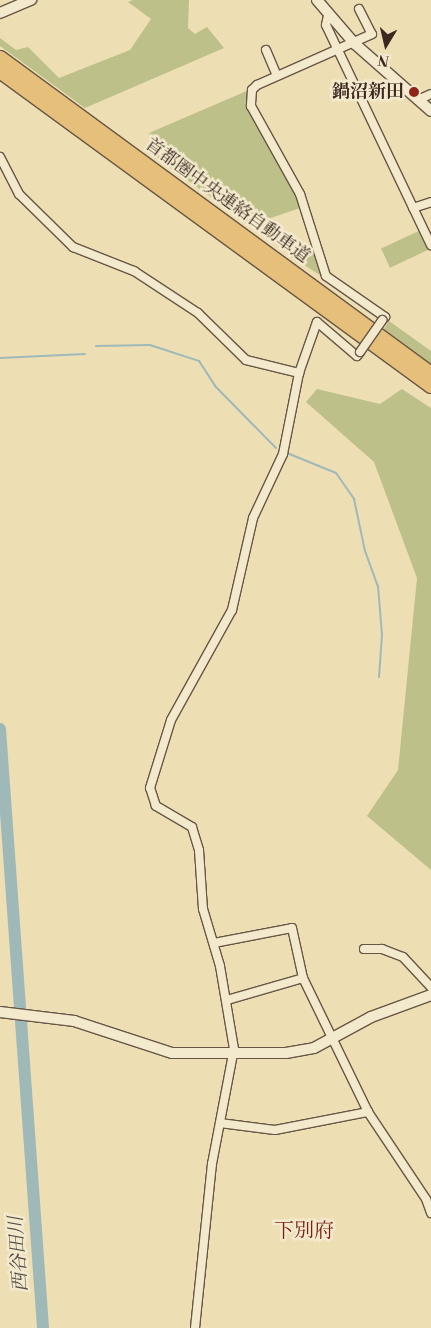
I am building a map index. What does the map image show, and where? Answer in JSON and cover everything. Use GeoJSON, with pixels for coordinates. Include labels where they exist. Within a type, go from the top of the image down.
{"type":"FeatureCollection","features":[{"type":"Feature","properties":{"kind":"highway","name":"首都圏中央連絡自動車道"},"geometry":{"type":"LineString","coordinates":[[0,58],[431,374]]}},
{"type":"Feature","properties":{"kind":"highway","name":"首都圏中央連絡自動車道"},"geometry":{"type":"LineString","coordinates":[[0,71],[431,386]]}},
{"type":"Feature","properties":{"kind":"street"},"geometry":{"type":"LineString","coordinates":[[0,13],[11,4],[31,0]]}},
{"type":"Feature","properties":{"kind":"street"},"geometry":{"type":"LineString","coordinates":[[317,0],[328,16],[355,44],[431,111]]}},
{"type":"Feature","properties":{"kind":"street"},"geometry":{"type":"LineString","coordinates":[[195,1328],[220,1123],[233,1054],[227,1000],[214,944],[203,910],[199,850],[192,827],[156,806],[150,788],[171,720],[232,610],[253,518],[283,454],[299,373],[318,322],[357,356],[385,317],[326,276],[300,194],[251,106],[254,87],[355,44],[372,34],[359,9]]}},
{"type":"Feature","properties":{"kind":"street"},"geometry":{"type":"LineString","coordinates":[[328,16],[325,22],[338,51],[431,245]]}},
{"type":"Feature","properties":{"kind":"street"},"geometry":{"type":"LineString","coordinates":[[266,50],[277,76]]}},
{"type":"Feature","properties":{"kind":"street"},"geometry":{"type":"LineString","coordinates":[[418,100],[431,94]]}},
{"type":"Feature","properties":{"kind":"street"},"geometry":{"type":"LineString","coordinates":[[0,157],[19,194],[73,247],[134,271],[198,313],[246,360],[299,373]]}},
{"type":"Feature","properties":{"kind":"street"},"geometry":{"type":"LineString","coordinates":[[413,208],[431,202]]}},
{"type":"Feature","properties":{"kind":"street"},"geometry":{"type":"LineString","coordinates":[[214,944],[292,928],[303,978],[368,1112],[431,1213]]}},
{"type":"Feature","properties":{"kind":"street"},"geometry":{"type":"LineString","coordinates":[[364,949],[382,949],[404,957],[431,986]]}},
{"type":"Feature","properties":{"kind":"street"},"geometry":{"type":"LineString","coordinates":[[227,1000],[303,978]]}},
{"type":"Feature","properties":{"kind":"street"},"geometry":{"type":"LineString","coordinates":[[0,1012],[30,1014],[81,1023],[172,1053],[296,1053],[334,1039],[371,1017],[431,995]]}},
{"type":"Feature","properties":{"kind":"street"},"geometry":{"type":"LineString","coordinates":[[220,1123],[275,1130],[368,1112]]}},
{"type":"Feature","properties":{"kind":"green space"},"geometry":{"type":"Polygon","coordinates":[[[133,0],[189,0],[188,28],[195,34],[207,27],[224,48],[85,108],[0,46],[0,38],[16,50],[28,47],[59,78],[130,50],[151,19],[128,2],[133,0]]]}},
{"type":"Feature","properties":{"kind":"green space"},"geometry":{"type":"Polygon","coordinates":[[[249,90],[248,107],[303,207],[250,225],[158,159],[149,133],[249,90]]]}},
{"type":"Feature","properties":{"kind":"green space"},"geometry":{"type":"Polygon","coordinates":[[[421,230],[430,249],[390,268],[381,249],[421,230]]]}},
{"type":"Feature","properties":{"kind":"green space"},"geometry":{"type":"Polygon","coordinates":[[[315,247],[323,277],[290,256],[315,247]]]}},
{"type":"Feature","properties":{"kind":"green space"},"geometry":{"type":"Polygon","coordinates":[[[389,321],[431,351],[431,364],[384,329],[389,321]]]}},
{"type":"Feature","properties":{"kind":"green space"},"geometry":{"type":"Polygon","coordinates":[[[317,389],[380,404],[402,389],[431,408],[431,870],[367,816],[398,770],[417,578],[374,462],[306,402],[317,389]]]}},
{"type":"Feature","properties":{"kind":"waterway"},"geometry":{"type":"LineString","coordinates":[[96,346],[150,345],[199,361],[215,386],[276,448]]}},
{"type":"Feature","properties":{"kind":"waterway"},"geometry":{"type":"LineString","coordinates":[[0,358],[85,354]]}},
{"type":"Feature","properties":{"kind":"waterway"},"geometry":{"type":"LineString","coordinates":[[287,453],[336,473],[354,499],[365,551],[378,586],[382,635],[379,677]]}},
{"type":"Feature","properties":{"kind":"waterway","name":"西谷田川"},"geometry":{"type":"LineString","coordinates":[[0,729],[43,1328]]}},
{"type":"Feature","properties":{"kind":"place","name":"鍋沼新田"},"geometry":{"type":"Point","coordinates":[414,92]}},
{"type":"Feature","properties":{"kind":"district","name":"下別府"},"geometry":{"type":"Point","coordinates":[304,1231]}}]}
